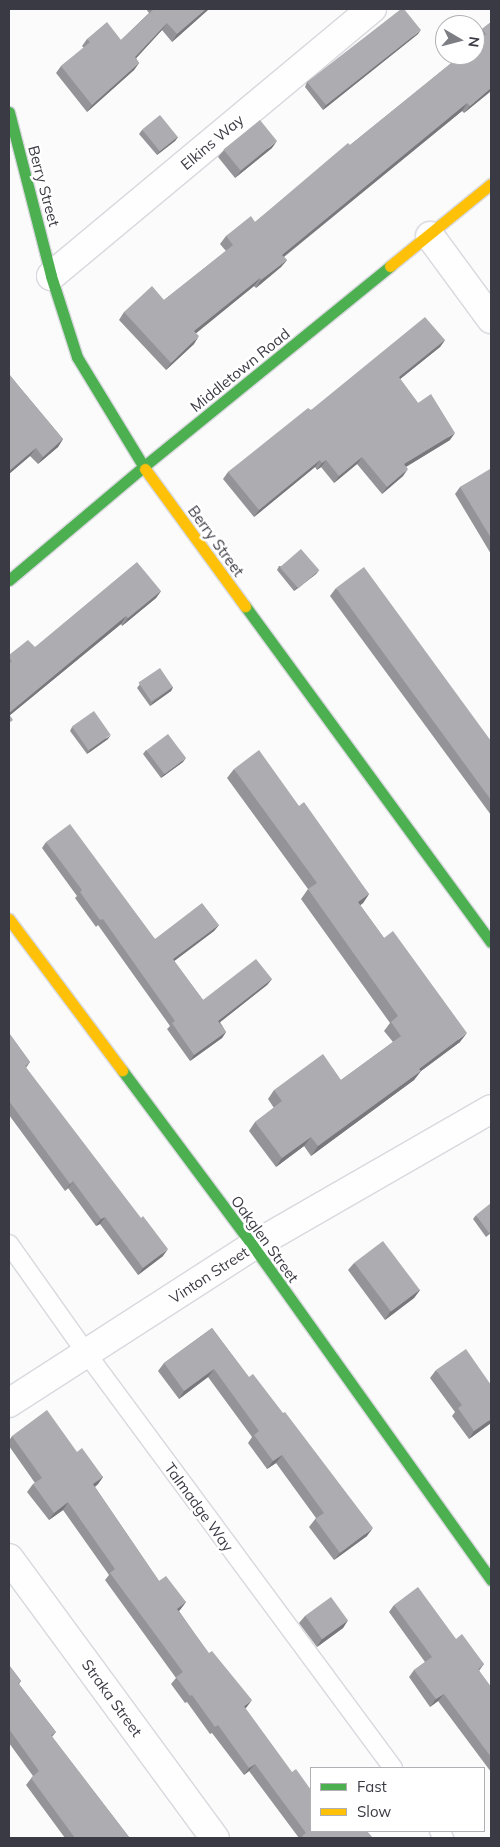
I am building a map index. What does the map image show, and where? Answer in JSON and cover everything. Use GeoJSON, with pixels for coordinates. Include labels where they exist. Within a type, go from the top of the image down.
{"type":"FeatureCollection","features":[{"type":"Feature","properties":{"kind":"street","name":"Elkins Way"},"geometry":{"type":"LineString","coordinates":[[51,276],[372,9]]}},
{"type":"Feature","properties":{"kind":"street","name":"Berry Street"},"geometry":{"type":"LineString","coordinates":[[9,112],[51,276],[78,357],[143,467],[491,942]]}},
{"type":"Feature","properties":{"kind":"street","name":"Middletown Road"},"geometry":{"type":"LineString","coordinates":[[9,580],[143,467],[430,236],[491,184]]}},
{"type":"Feature","properties":{"kind":"street"},"geometry":{"type":"LineString","coordinates":[[430,236],[491,319]]}},
{"type":"Feature","properties":{"kind":"street","name":"Oakglen Street"},"geometry":{"type":"LineString","coordinates":[[9,919],[252,1246],[491,1580]]}},
{"type":"Feature","properties":{"kind":"street","name":"Vinton Street"},"geometry":{"type":"LineString","coordinates":[[9,1403],[252,1246],[491,1109]]}},
{"type":"Feature","properties":{"kind":"street","name":"Straka Street"},"geometry":{"type":"LineString","coordinates":[[9,1558],[215,1838]]}},
{"type":"Feature","properties":{"kind":"lane","name":"Talmadge Way"},"geometry":{"type":"LineString","coordinates":[[9,1244],[87,1354],[392,1767]]}},
{"type":"Feature","properties":{"kind":"building"},"geometry":{"type":"Polygon","coordinates":[[[154,9],[206,9],[177,34],[167,23],[135,57],[139,63],[92,105],[61,66],[90,42],[87,39],[107,22],[121,40],[154,9]]]}},
{"type":"Feature","properties":{"kind":"building"},"geometry":{"type":"Polygon","coordinates":[[[401,9],[404,9],[421,30],[326,105],[307,82],[401,9]]]}},
{"type":"Feature","properties":{"kind":"building"},"geometry":{"type":"Polygon","coordinates":[[[491,22],[491,88],[470,106],[467,103],[282,255],[287,260],[261,280],[260,278],[194,331],[199,336],[171,363],[124,312],[152,286],[164,300],[233,245],[226,236],[251,216],[255,222],[348,143],[350,145],[449,65],[485,65],[485,27],[491,22]]]}},
{"type":"Feature","properties":{"kind":"building"},"geometry":{"type":"Polygon","coordinates":[[[160,115],[178,137],[160,151],[142,129],[160,115]]]}},
{"type":"Feature","properties":{"kind":"building"},"geometry":{"type":"Polygon","coordinates":[[[260,120],[277,141],[240,171],[223,150],[260,120]]]}},
{"type":"Feature","properties":{"kind":"building"},"geometry":{"type":"Polygon","coordinates":[[[425,317],[445,340],[399,377],[418,403],[431,394],[455,433],[404,464],[408,469],[387,487],[362,457],[339,476],[326,460],[322,463],[320,460],[259,510],[228,472],[308,408],[311,410],[425,317]]]}},
{"type":"Feature","properties":{"kind":"building"},"geometry":{"type":"Polygon","coordinates":[[[9,374],[63,439],[43,457],[36,448],[9,471],[9,374]]]}},
{"type":"Feature","properties":{"kind":"building"},"geometry":{"type":"Polygon","coordinates":[[[490,469],[491,471],[491,538],[460,487],[490,469]]]}},
{"type":"Feature","properties":{"kind":"building"},"geometry":{"type":"Polygon","coordinates":[[[301,549],[319,570],[298,589],[280,567],[301,549]]]}},
{"type":"Feature","properties":{"kind":"building"},"geometry":{"type":"Polygon","coordinates":[[[137,562],[161,591],[128,618],[126,616],[9,713],[9,664],[12,661],[9,655],[28,640],[35,647],[137,562]]]}},
{"type":"Feature","properties":{"kind":"building"},"geometry":{"type":"Polygon","coordinates":[[[364,567],[491,741],[491,800],[336,588],[364,567]]]}},
{"type":"Feature","properties":{"kind":"building"},"geometry":{"type":"Polygon","coordinates":[[[160,668],[173,687],[151,702],[138,683],[160,668]]]}},
{"type":"Feature","properties":{"kind":"building"},"geometry":{"type":"Polygon","coordinates":[[[94,711],[111,735],[89,750],[72,726],[94,711]]]}},
{"type":"Feature","properties":{"kind":"building"},"geometry":{"type":"Polygon","coordinates":[[[9,714],[13,720],[9,723],[9,714]]]}},
{"type":"Feature","properties":{"kind":"building"},"geometry":{"type":"Polygon","coordinates":[[[168,734],[186,758],[164,774],[146,750],[168,734]]]}},
{"type":"Feature","properties":{"kind":"building"},"geometry":{"type":"Polygon","coordinates":[[[259,750],[299,806],[304,802],[369,894],[358,902],[384,938],[393,931],[467,1033],[419,1069],[421,1071],[318,1146],[311,1137],[282,1158],[255,1122],[282,1101],[274,1090],[323,1054],[341,1080],[401,1036],[391,1022],[398,1016],[308,889],[317,883],[234,769],[259,750]]]}},
{"type":"Feature","properties":{"kind":"building"},"geometry":{"type":"Polygon","coordinates":[[[70,824],[155,939],[202,903],[219,925],[173,959],[203,1000],[256,959],[272,979],[218,1021],[226,1032],[194,1055],[172,1023],[175,1021],[103,919],[100,920],[80,892],[82,890],[46,842],[70,824]]]}},
{"type":"Feature","properties":{"kind":"building"},"geometry":{"type":"Polygon","coordinates":[[[9,1033],[30,1062],[25,1066],[141,1218],[143,1216],[168,1249],[143,1268],[105,1217],[101,1219],[73,1181],[70,1184],[9,1101],[9,1033]]]}},
{"type":"Feature","properties":{"kind":"building"},"geometry":{"type":"Polygon","coordinates":[[[491,1203],[491,1231],[489,1233],[476,1215],[491,1203]]]}},
{"type":"Feature","properties":{"kind":"building"},"geometry":{"type":"Polygon","coordinates":[[[383,1241],[420,1290],[391,1311],[354,1263],[383,1241]]]}},
{"type":"Feature","properties":{"kind":"building"},"geometry":{"type":"Polygon","coordinates":[[[212,1328],[249,1377],[253,1374],[283,1413],[285,1412],[373,1528],[340,1553],[315,1519],[324,1513],[282,1455],[273,1461],[254,1435],[259,1431],[214,1369],[184,1391],[164,1363],[212,1328]]]}},
{"type":"Feature","properties":{"kind":"building"},"geometry":{"type":"Polygon","coordinates":[[[466,1349],[491,1385],[491,1419],[474,1431],[458,1408],[462,1405],[436,1370],[466,1349]]]}},
{"type":"Feature","properties":{"kind":"building"},"geometry":{"type":"Polygon","coordinates":[[[47,1410],[77,1452],[82,1448],[103,1477],[93,1484],[159,1581],[166,1576],[186,1602],[177,1609],[209,1653],[212,1651],[252,1700],[244,1706],[292,1772],[296,1769],[310,1789],[310,1832],[368,1832],[373,1838],[304,1838],[302,1836],[306,1833],[255,1764],[249,1768],[218,1725],[215,1727],[192,1695],[190,1696],[176,1677],[183,1672],[110,1573],[115,1569],[68,1502],[54,1513],[33,1484],[42,1478],[12,1436],[47,1410]]]}},
{"type":"Feature","properties":{"kind":"building"},"geometry":{"type":"Polygon","coordinates":[[[418,1587],[456,1639],[462,1634],[484,1664],[478,1669],[491,1687],[491,1757],[444,1694],[436,1699],[414,1670],[432,1657],[394,1605],[418,1587]]]}},
{"type":"Feature","properties":{"kind":"building"},"geometry":{"type":"Polygon","coordinates":[[[331,1597],[348,1620],[322,1639],[305,1616],[331,1597]]]}},
{"type":"Feature","properties":{"kind":"building"},"geometry":{"type":"Polygon","coordinates":[[[9,1665],[21,1681],[18,1683],[56,1732],[51,1735],[129,1837],[75,1838],[31,1778],[39,1771],[9,1729],[9,1665]]]}},
{"type":"Feature","properties":{"kind":"traffic: fast"},"geometry":{"type":"LineString","coordinates":[[9,112],[51,276],[77,357],[145,469]]}},
{"type":"Feature","properties":{"kind":"traffic: fast"},"geometry":{"type":"LineString","coordinates":[[9,580],[143,467],[390,266]]}},
{"type":"Feature","properties":{"kind":"traffic: fast"},"geometry":{"type":"LineString","coordinates":[[245,606],[491,942]]}},
{"type":"Feature","properties":{"kind":"traffic: fast"},"geometry":{"type":"LineString","coordinates":[[122,1070],[253,1246],[491,1580]]}},
{"type":"Feature","properties":{"kind":"traffic: slow"},"geometry":{"type":"LineString","coordinates":[[390,266],[491,184]]}},
{"type":"Feature","properties":{"kind":"traffic: slow"},"geometry":{"type":"LineString","coordinates":[[145,469],[245,606]]}},
{"type":"Feature","properties":{"kind":"traffic: slow"},"geometry":{"type":"LineString","coordinates":[[9,919],[122,1070]]}}]}
